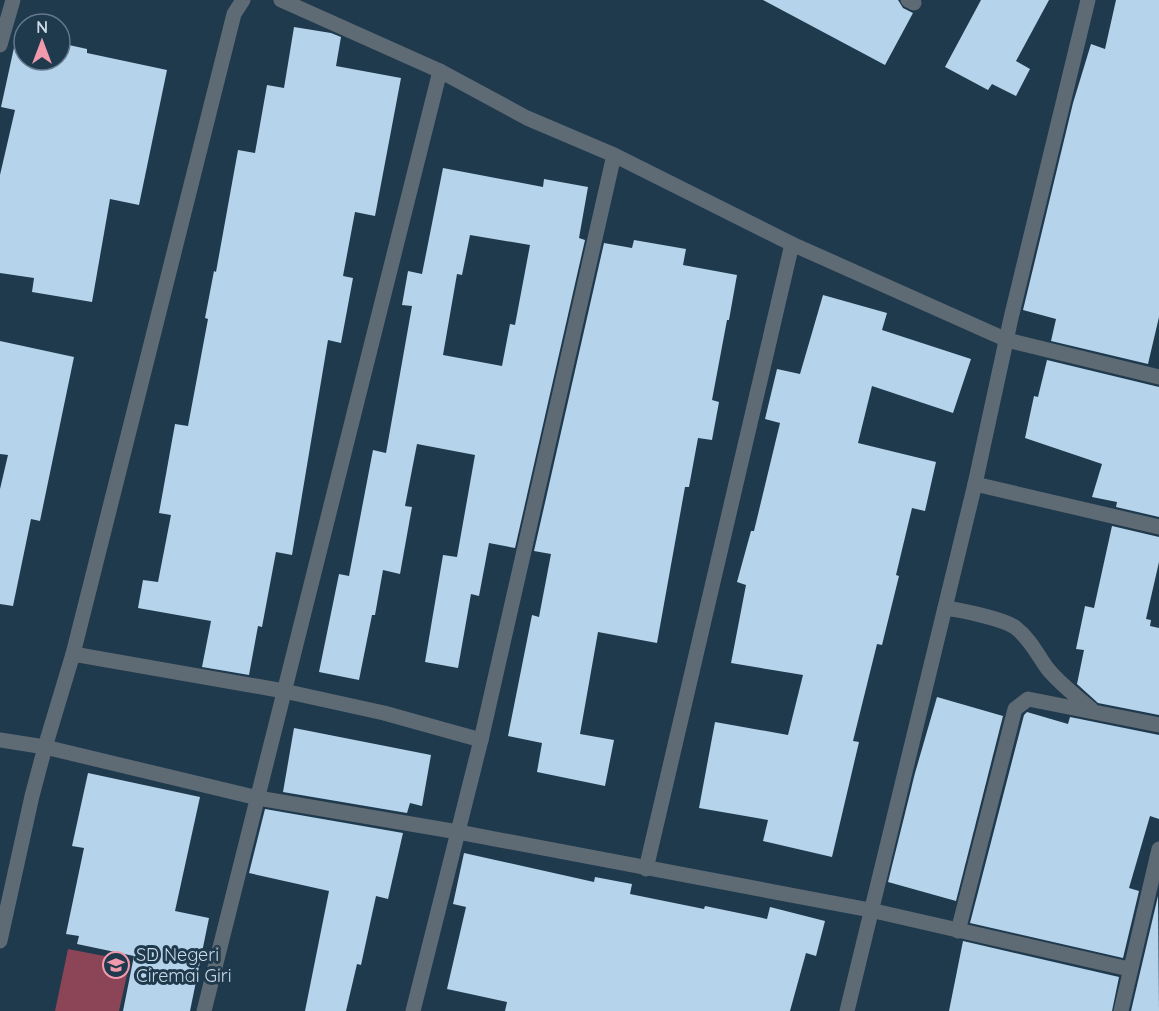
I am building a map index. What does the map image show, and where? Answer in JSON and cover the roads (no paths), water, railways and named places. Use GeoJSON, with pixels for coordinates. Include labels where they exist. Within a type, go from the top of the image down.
{"type":"FeatureCollection","features":[{"type":"Feature","properties":{"kind":"street"},"geometry":{"type":"LineString","coordinates":[[0,45],[13,0]]}},
{"type":"Feature","properties":{"kind":"street"},"geometry":{"type":"LineString","coordinates":[[0,941],[2,922],[32,796],[73,654],[234,14],[243,0]]}},
{"type":"Feature","properties":{"kind":"street"},"geometry":{"type":"LineString","coordinates":[[281,0],[440,71],[527,118],[614,155],[792,244],[1007,340],[1159,377]]}},
{"type":"Feature","properties":{"kind":"street"},"geometry":{"type":"LineString","coordinates":[[847,1011],[975,484],[1088,0]]}},
{"type":"Feature","properties":{"kind":"street"},"geometry":{"type":"LineString","coordinates":[[204,1011],[440,71]]}},
{"type":"Feature","properties":{"kind":"street"},"geometry":{"type":"LineString","coordinates":[[413,1011],[481,740],[614,155]]}},
{"type":"Feature","properties":{"kind":"street"},"geometry":{"type":"LineString","coordinates":[[646,869],[792,244]]}},
{"type":"Feature","properties":{"kind":"street"},"geometry":{"type":"LineString","coordinates":[[975,484],[1159,527]]}},
{"type":"Feature","properties":{"kind":"street"},"geometry":{"type":"LineString","coordinates":[[945,608],[970,612],[1014,626],[1034,646],[1046,666],[1061,684],[1094,711]]}},
{"type":"Feature","properties":{"kind":"street"},"geometry":{"type":"LineString","coordinates":[[73,654],[284,692],[384,713],[481,740]]}},
{"type":"Feature","properties":{"kind":"street"},"geometry":{"type":"LineString","coordinates":[[958,931],[1015,709],[1028,699],[1159,725]]}},
{"type":"Feature","properties":{"kind":"street"},"geometry":{"type":"LineString","coordinates":[[0,740],[45,747],[258,798],[458,832],[870,910],[1129,969]]}},
{"type":"Feature","properties":{"kind":"street"},"geometry":{"type":"LineString","coordinates":[[1120,1011],[1159,849]]}},
{"type":"Feature","properties":{"kind":"place","name":"SD Negeri Ciremai Giri"},"geometry":{"type":"Point","coordinates":[116,965]}}]}
